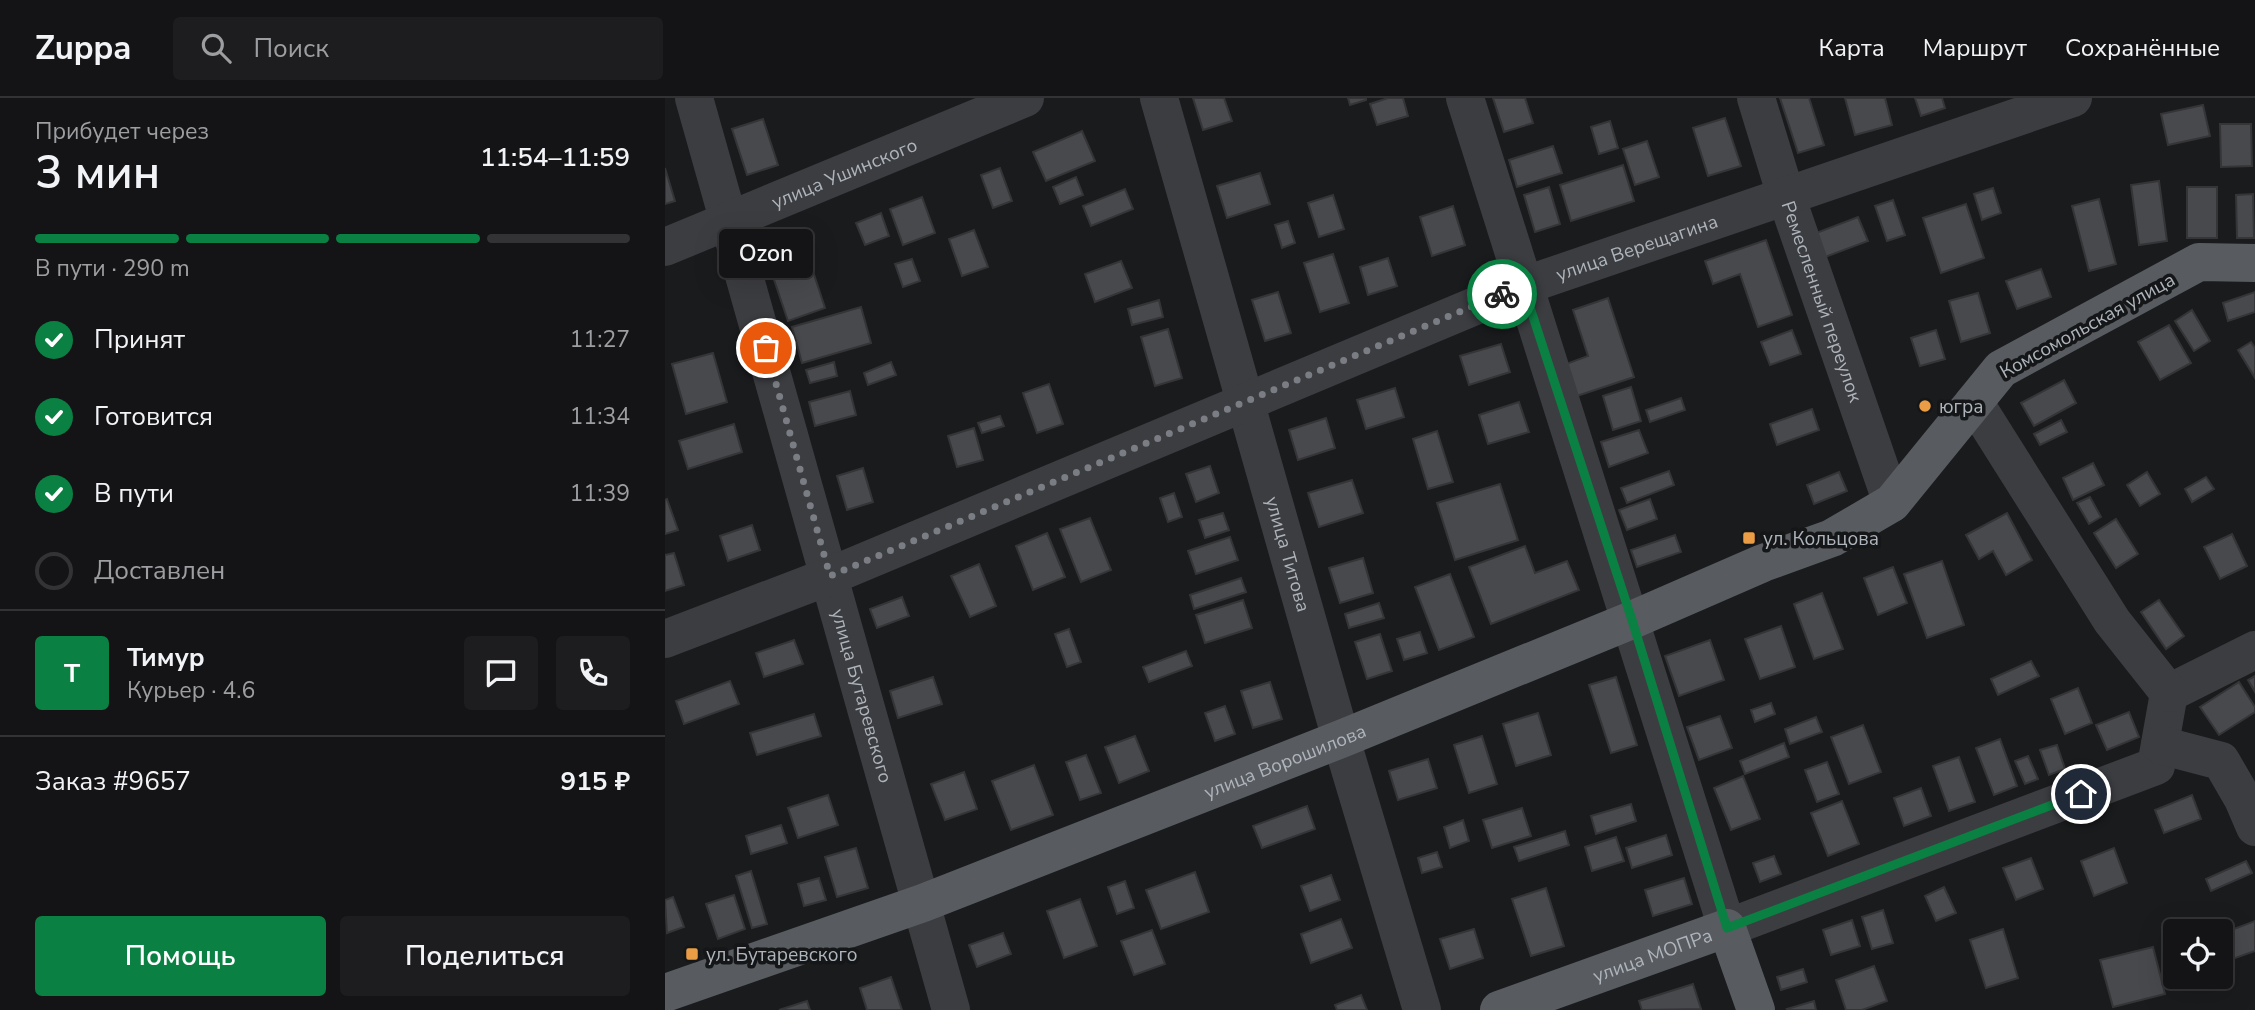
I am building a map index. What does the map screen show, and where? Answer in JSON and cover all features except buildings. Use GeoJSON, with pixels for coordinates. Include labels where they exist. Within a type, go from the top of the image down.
{"type":"FeatureCollection","features":[{"type":"Feature","properties":{"kind":"main road","name":"Комсомольская улица"},"geometry":{"type":"LineString","coordinates":[[1892,503],[2001,369],[2199,262],[2255,263]]}},
{"type":"Feature","properties":{"kind":"main road","name":"улица Ворошилова"},"geometry":{"type":"LineString","coordinates":[[665,993],[923,903],[1341,739],[1632,620],[1763,563],[1832,538],[1892,503]]}},
{"type":"Feature","properties":{"kind":"main road","name":"улица МОПРа"},"geometry":{"type":"LineString","coordinates":[[1499,1010],[1727,928]]}},
{"type":"Feature","properties":{"kind":"main road"},"geometry":{"type":"LineString","coordinates":[[1727,928],[1756,1010]]}},
{"type":"Feature","properties":{"kind":"street","name":"улица Бутаревского"},"geometry":{"type":"LineString","coordinates":[[694,98],[951,1010]]}},
{"type":"Feature","properties":{"kind":"street","name":"улица Ушинского"},"geometry":{"type":"LineString","coordinates":[[665,247],[1025,98]]}},
{"type":"Feature","properties":{"kind":"street","name":"улица Титова"},"geometry":{"type":"LineString","coordinates":[[1159,98],[1341,739],[1422,1010]]}},
{"type":"Feature","properties":{"kind":"street"},"geometry":{"type":"LineString","coordinates":[[1465,98],[1632,620],[1727,928]]}},
{"type":"Feature","properties":{"kind":"street","name":"Ремесленный переулок"},"geometry":{"type":"LineString","coordinates":[[1756,98],[1786,196],[1892,503]]}},
{"type":"Feature","properties":{"kind":"street","name":"улица Верещагина"},"geometry":{"type":"LineString","coordinates":[[665,639],[830,576],[1523,286],[2073,98]]}},
{"type":"Feature","properties":{"kind":"street"},"geometry":{"type":"LineString","coordinates":[[1974,402],[2112,621],[2169,693],[2255,650]]}},
{"type":"Feature","properties":{"kind":"street","name":"улица МОПРа"},"geometry":{"type":"LineString","coordinates":[[1727,928],[2156,766],[2169,693]]}},
{"type":"Feature","properties":{"kind":"street"},"geometry":{"type":"LineString","coordinates":[[2160,744],[2221,761],[2243,799],[2255,827]]}},
{"type":"Feature","properties":{"kind":"way so far"},"geometry":{"type":"LineString","coordinates":[[766,348],[830,576],[1502,294]]}},
{"type":"Feature","properties":{"kind":"place","name":"Ozon"},"geometry":{"type":"Point","coordinates":[766,348]}},
{"type":"Feature","properties":{"kind":"place","name":"югра"},"geometry":{"type":"Point","coordinates":[1925,406]}},
{"type":"Feature","properties":{"kind":"place","name":"ул. Кольцова"},"geometry":{"type":"Point","coordinates":[1749,538]}},
{"type":"Feature","properties":{"kind":"place","name":"ул. Бутаревского"},"geometry":{"type":"Point","coordinates":[692,954]}},
{"type":"Feature","properties":{"kind":"route"},"geometry":{"type":"LineString","coordinates":[[1502,294],[1523,286],[1632,620],[1727,928],[2081,794]]}}]}
